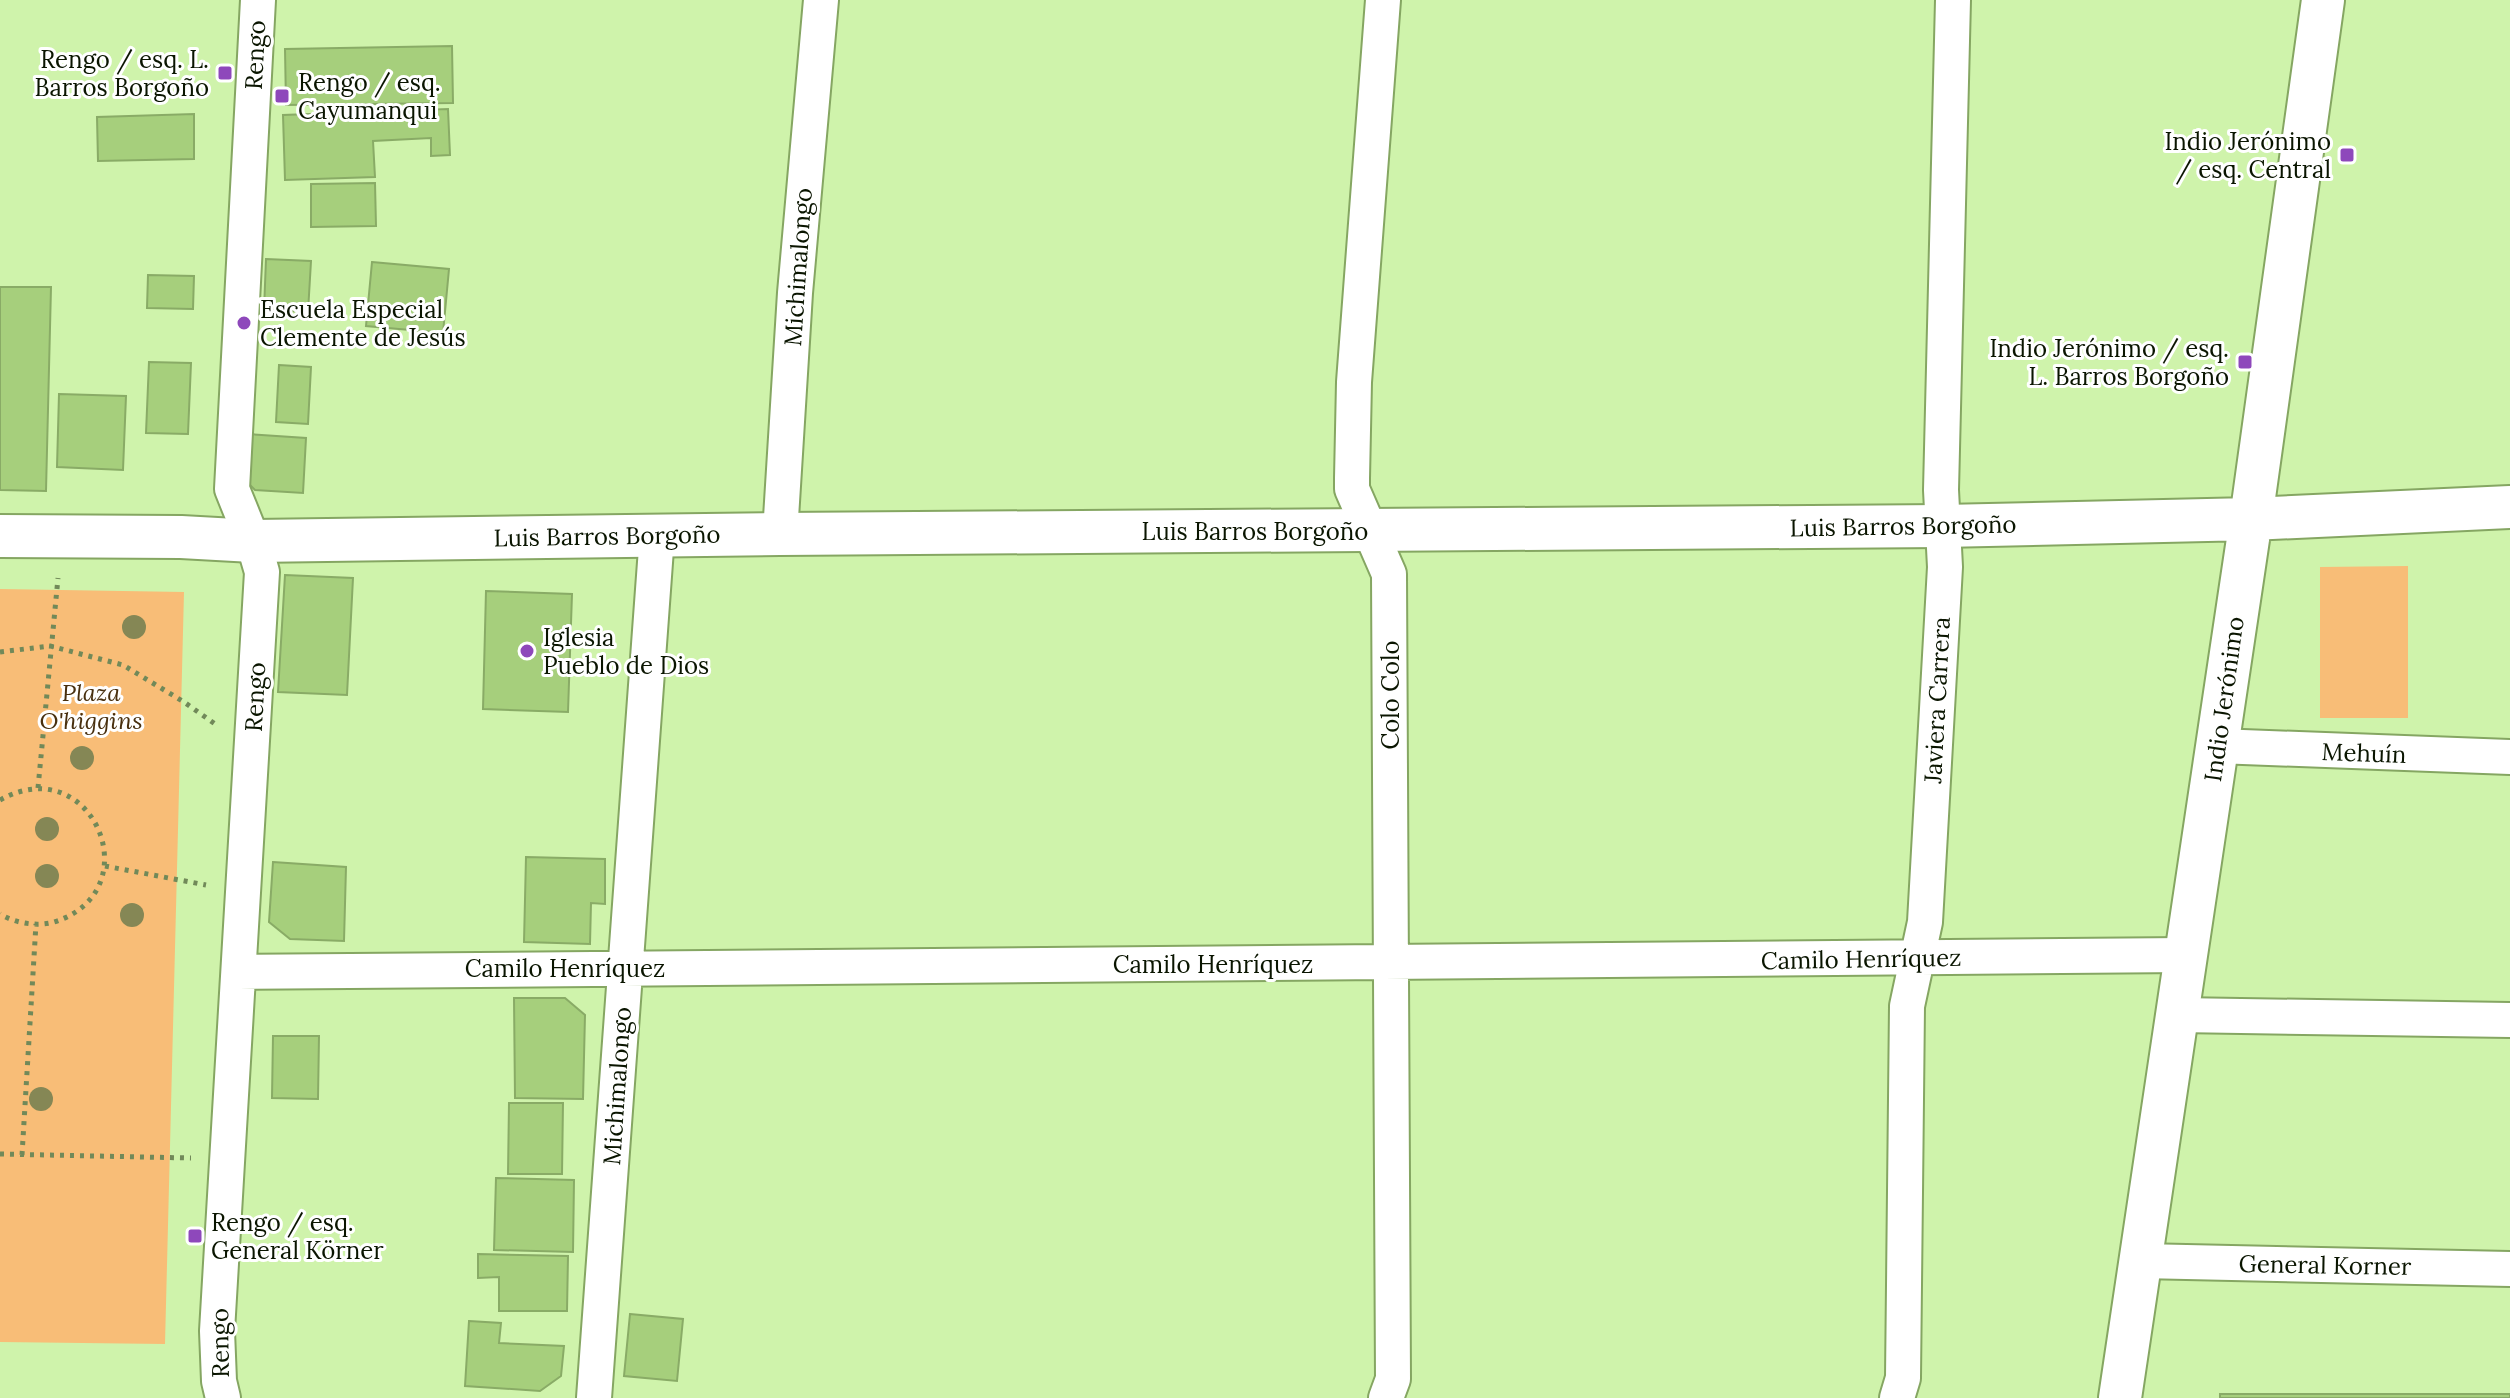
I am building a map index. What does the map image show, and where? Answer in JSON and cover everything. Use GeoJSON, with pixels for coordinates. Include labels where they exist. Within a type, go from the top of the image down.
{"type":"FeatureCollection","features":[{"type":"Feature","properties":{"kind":"street","name":"Rengo"},"geometry":{"type":"LineString","coordinates":[[223,1398],[219,1381],[217,1331],[262,572],[232,489],[258,0]]}},
{"type":"Feature","properties":{"kind":"street","name":"Michimalongo"},"geometry":{"type":"LineString","coordinates":[[780,534],[795,293],[821,0]]}},
{"type":"Feature","properties":{"kind":"street","name":"Colo Colo"},"geometry":{"type":"LineString","coordinates":[[1383,0],[1354,382],[1352,489],[1389,574],[1393,1379],[1386,1398]]}},
{"type":"Feature","properties":{"kind":"street","name":"Javiera Carrera"},"geometry":{"type":"LineString","coordinates":[[1897,1398],[1903,1378],[1907,1006],[1925,922],[1945,567],[1941,490],[1953,0]]}},
{"type":"Feature","properties":{"kind":"street","name":"Indio Jerónimo"},"geometry":{"type":"LineString","coordinates":[[2120,1398],[2251,519],[2323,0]]}},
{"type":"Feature","properties":{"kind":"street","name":"Luis Barros Borgoño"},"geometry":{"type":"LineString","coordinates":[[0,536],[253,541],[657,535],[1943,526],[2251,519],[2510,507]]}},
{"type":"Feature","properties":{"kind":"street","name":"Michimalongo"},"geometry":{"type":"LineString","coordinates":[[594,1398],[657,535]]}},
{"type":"Feature","properties":{"kind":"street","name":"Mehuín"},"geometry":{"type":"LineString","coordinates":[[2217,746],[2510,757]]}},
{"type":"Feature","properties":{"kind":"street","name":"Camilo Henríquez"},"geometry":{"type":"LineString","coordinates":[[239,972],[2186,955]]}},
{"type":"Feature","properties":{"kind":"street"},"geometry":{"type":"LineString","coordinates":[[2178,1015],[2510,1020]]}},
{"type":"Feature","properties":{"kind":"street","name":"General Korner"},"geometry":{"type":"LineString","coordinates":[[2141,1261],[2510,1269]]}},
{"type":"Feature","properties":{"kind":"path"},"geometry":{"type":"LineString","coordinates":[[38,788],[62,536]]}},
{"type":"Feature","properties":{"kind":"path"},"geometry":{"type":"LineString","coordinates":[[0,652],[50,646],[123,665],[184,702],[251,751]]}},
{"type":"Feature","properties":{"kind":"path"},"geometry":{"type":"LineString","coordinates":[[0,800],[15,792],[38,788],[61,792],[81,804],[96,821],[104,843],[105,866],[98,887],[85,905],[67,918],[36,924],[0,914]]}},
{"type":"Feature","properties":{"kind":"path"},"geometry":{"type":"LineString","coordinates":[[105,866],[243,892]]}},
{"type":"Feature","properties":{"kind":"path"},"geometry":{"type":"LineString","coordinates":[[22,1155],[36,924]]}},
{"type":"Feature","properties":{"kind":"path"},"geometry":{"type":"LineString","coordinates":[[0,1154],[228,1158]]}},
{"type":"Feature","properties":{"kind":"green space"},"geometry":{"type":"Polygon","coordinates":[[[2408,566],[2408,718],[2320,718],[2320,567],[2408,566]]]}},
{"type":"Feature","properties":{"kind":"green space","name":"Plaza O'higgins"},"geometry":{"type":"Polygon","coordinates":[[[0,589],[184,592],[165,1344],[0,1342],[0,589]]]}},
{"type":"Feature","properties":{"kind":"building"},"geometry":{"type":"Polygon","coordinates":[[[452,46],[453,103],[286,105],[285,49],[452,46]]]}},
{"type":"Feature","properties":{"kind":"building"},"geometry":{"type":"Polygon","coordinates":[[[448,109],[450,155],[431,156],[431,138],[373,141],[375,177],[285,180],[283,115],[448,109]]]}},
{"type":"Feature","properties":{"kind":"building"},"geometry":{"type":"Polygon","coordinates":[[[194,114],[194,159],[98,161],[97,117],[194,114]]]}},
{"type":"Feature","properties":{"kind":"building"},"geometry":{"type":"Polygon","coordinates":[[[375,183],[376,226],[311,227],[311,184],[375,183]]]}},
{"type":"Feature","properties":{"kind":"building"},"geometry":{"type":"Polygon","coordinates":[[[266,259],[311,261],[308,312],[264,310],[266,259]]]}},
{"type":"Feature","properties":{"kind":"building"},"geometry":{"type":"Polygon","coordinates":[[[372,262],[449,269],[443,333],[366,326],[372,262]]]}},
{"type":"Feature","properties":{"kind":"building"},"geometry":{"type":"Polygon","coordinates":[[[148,275],[194,276],[193,309],[147,308],[148,275]]]}},
{"type":"Feature","properties":{"kind":"building"},"geometry":{"type":"Polygon","coordinates":[[[0,287],[51,287],[46,491],[0,490],[0,287]]]}},
{"type":"Feature","properties":{"kind":"building"},"geometry":{"type":"Polygon","coordinates":[[[149,362],[191,363],[188,434],[146,433],[149,362]]]}},
{"type":"Feature","properties":{"kind":"building"},"geometry":{"type":"Polygon","coordinates":[[[279,365],[311,367],[308,424],[276,422],[279,365]]]}},
{"type":"Feature","properties":{"kind":"building"},"geometry":{"type":"Polygon","coordinates":[[[59,394],[126,396],[123,470],[57,467],[59,394]]]}},
{"type":"Feature","properties":{"kind":"building"},"geometry":{"type":"Polygon","coordinates":[[[247,434],[306,438],[303,493],[255,490],[241,476],[247,434]]]}},
{"type":"Feature","properties":{"kind":"building"},"geometry":{"type":"Polygon","coordinates":[[[285,575],[353,578],[347,695],[278,692],[285,575]]]}},
{"type":"Feature","properties":{"kind":"building","name":"Iglesia Pueblo de Dios"},"geometry":{"type":"Polygon","coordinates":[[[486,591],[572,594],[568,712],[483,709],[486,591]]]}},
{"type":"Feature","properties":{"kind":"building"},"geometry":{"type":"Polygon","coordinates":[[[526,857],[605,859],[605,904],[591,903],[590,944],[524,942],[526,857]]]}},
{"type":"Feature","properties":{"kind":"building"},"geometry":{"type":"Polygon","coordinates":[[[273,862],[346,867],[344,941],[290,939],[269,922],[273,862]]]}},
{"type":"Feature","properties":{"kind":"building"},"geometry":{"type":"Polygon","coordinates":[[[514,998],[565,998],[585,1015],[583,1099],[515,1098],[514,998]]]}},
{"type":"Feature","properties":{"kind":"building"},"geometry":{"type":"Polygon","coordinates":[[[273,1036],[319,1036],[318,1099],[272,1098],[273,1036]]]}},
{"type":"Feature","properties":{"kind":"building"},"geometry":{"type":"Polygon","coordinates":[[[509,1103],[563,1103],[562,1174],[508,1174],[509,1103]]]}},
{"type":"Feature","properties":{"kind":"building"},"geometry":{"type":"Polygon","coordinates":[[[496,1178],[574,1180],[573,1252],[494,1250],[496,1178]]]}},
{"type":"Feature","properties":{"kind":"building"},"geometry":{"type":"Polygon","coordinates":[[[478,1254],[568,1256],[567,1311],[499,1311],[499,1277],[478,1278],[478,1254]]]}},
{"type":"Feature","properties":{"kind":"building"},"geometry":{"type":"Polygon","coordinates":[[[630,1314],[683,1319],[677,1381],[624,1376],[630,1314]]]}},
{"type":"Feature","properties":{"kind":"building"},"geometry":{"type":"Polygon","coordinates":[[[469,1321],[501,1323],[499,1343],[564,1346],[561,1376],[540,1391],[465,1386],[469,1321]]]}},
{"type":"Feature","properties":{"kind":"building"},"geometry":{"type":"Polygon","coordinates":[[[2220,1394],[2510,1394],[2510,1398],[2220,1398],[2220,1394]]]}},
{"type":"Feature","properties":{"kind":"place","name":"Rengo / esq. L. Barros Borgoño"},"geometry":{"type":"Point","coordinates":[225,73]}},
{"type":"Feature","properties":{"kind":"place","name":"Rengo / esq. Cayumanqui"},"geometry":{"type":"Point","coordinates":[282,96]}},
{"type":"Feature","properties":{"kind":"place","name":"Indio Jerónimo / esq. Central"},"geometry":{"type":"Point","coordinates":[2347,155]}},
{"type":"Feature","properties":{"kind":"place","name":"Escuela Especial Clemente de Jesús"},"geometry":{"type":"Point","coordinates":[244,323]}},
{"type":"Feature","properties":{"kind":"place","name":"Indio Jerónimo / esq. L. Barros Borgoño"},"geometry":{"type":"Point","coordinates":[2245,362]}},
{"type":"Feature","properties":{"kind":"place","name":"Iglesia Pueblo de Dios"},"geometry":{"type":"Point","coordinates":[527,651]}},
{"type":"Feature","properties":{"kind":"place","name":"Rengo / esq. General Körner"},"geometry":{"type":"Point","coordinates":[195,1236]}}]}
